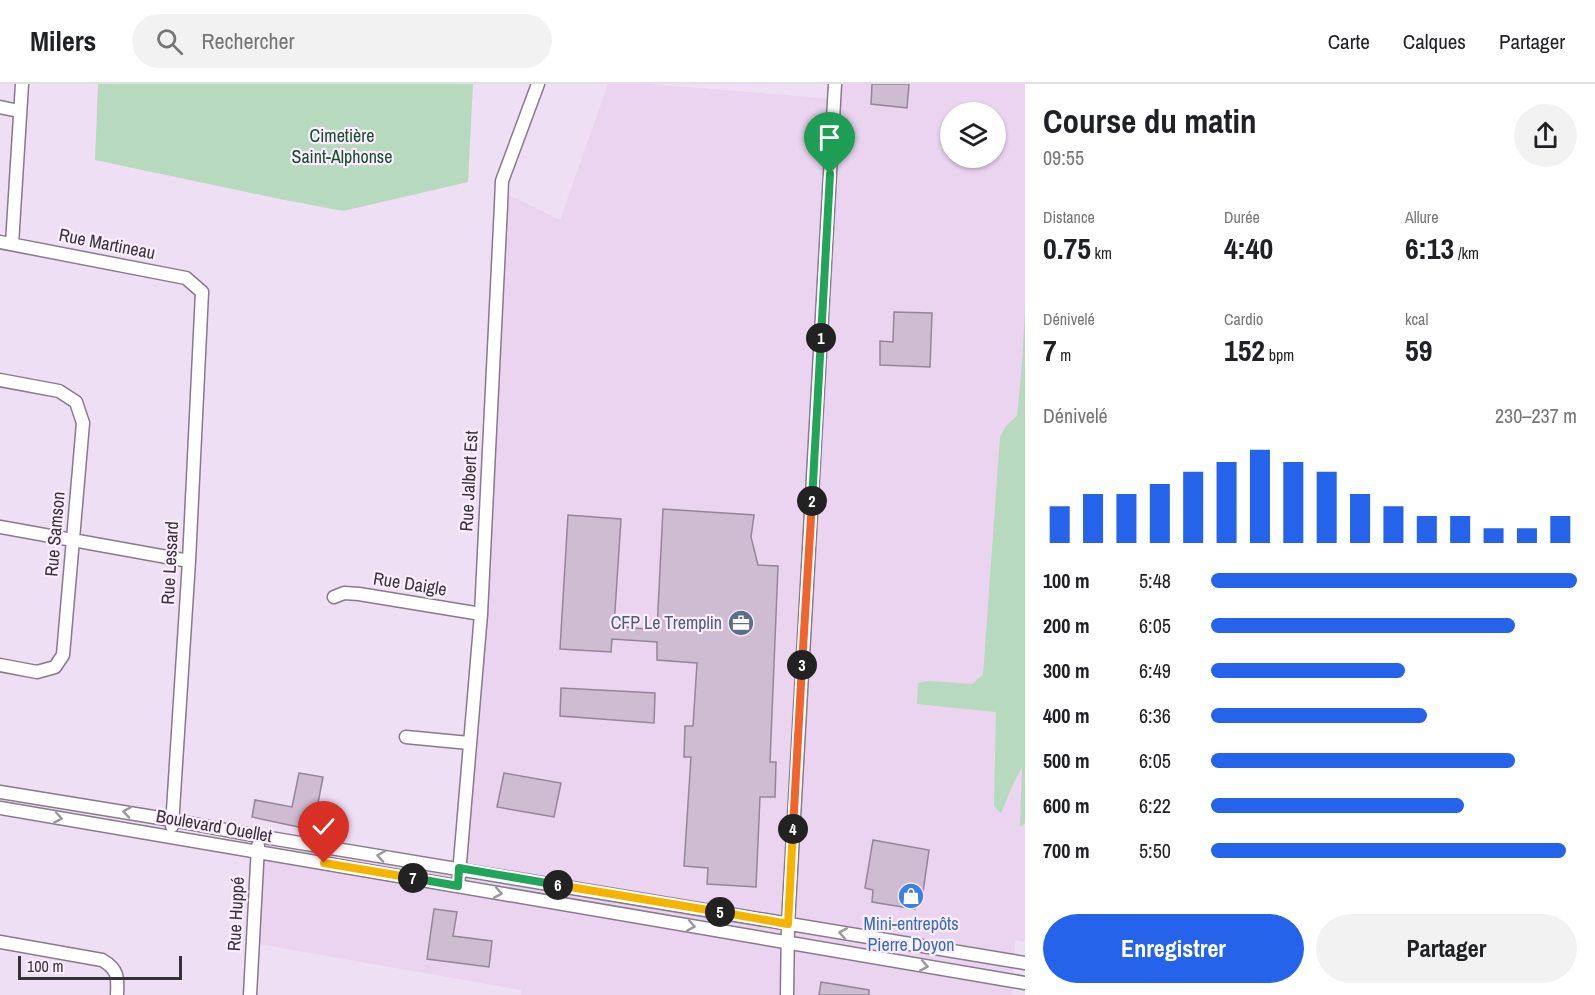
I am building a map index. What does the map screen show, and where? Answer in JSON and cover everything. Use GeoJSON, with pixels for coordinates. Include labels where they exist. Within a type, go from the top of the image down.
{"type":"FeatureCollection","features":[{"type":"Feature","properties":{"kind":"street"},"geometry":{"type":"LineString","coordinates":[[6,243],[22,84]]}},
{"type":"Feature","properties":{"kind":"street","name":"Rue Jalbert Est"},"geometry":{"type":"LineString","coordinates":[[458,886],[481,614],[501,191],[502,181],[538,84]]}},
{"type":"Feature","properties":{"kind":"street"},"geometry":{"type":"LineString","coordinates":[[787,995],[788,924],[835,84]]}},
{"type":"Feature","properties":{"kind":"street"},"geometry":{"type":"LineString","coordinates":[[0,107],[19,111]]}},
{"type":"Feature","properties":{"kind":"street","name":"Rue Martineau"},"geometry":{"type":"LineString","coordinates":[[6,243],[186,278],[202,292]]}},
{"type":"Feature","properties":{"kind":"street","name":"Rue Lessard"},"geometry":{"type":"LineString","coordinates":[[171,837],[189,561],[202,292]]}},
{"type":"Feature","properties":{"kind":"street","name":"Rue Samson"},"geometry":{"type":"LineString","coordinates":[[0,380],[60,391],[76,402],[83,423],[63,655],[55,667],[37,672],[0,665]]}},
{"type":"Feature","properties":{"kind":"street"},"geometry":{"type":"LineString","coordinates":[[0,527],[189,561]]}},
{"type":"Feature","properties":{"kind":"street","name":"Rue Daigle"},"geometry":{"type":"LineString","coordinates":[[334,597],[344,593],[359,594],[481,614]]}},
{"type":"Feature","properties":{"kind":"street"},"geometry":{"type":"LineString","coordinates":[[406,737],[469,743]]}},
{"type":"Feature","properties":{"kind":"street","name":"Boulevard Ouellet"},"geometry":{"type":"LineString","coordinates":[[0,792],[1025,963]]}},
{"type":"Feature","properties":{"kind":"street","name":"Boulevard Ouellet"},"geometry":{"type":"LineString","coordinates":[[0,808],[1025,983]]}},
{"type":"Feature","properties":{"kind":"street","name":"Rue Huppé"},"geometry":{"type":"LineString","coordinates":[[250,995],[258,836]]}},
{"type":"Feature","properties":{"kind":"street"},"geometry":{"type":"LineString","coordinates":[[0,942],[102,960],[111,965],[115,972],[117,995]]}},
{"type":"Feature","properties":{"kind":"shaded area"},"geometry":{"type":"Polygon","coordinates":[[[608,84],[648,84],[834,99],[835,84],[1025,84],[1025,942],[1015,940],[1012,995],[521,995],[521,990],[252,943],[258,836],[459,868],[481,614],[501,191],[560,220],[608,84]]]}},
{"type":"Feature","properties":{"kind":"green space","name":"Cimetière Saint-Alphonse"},"geometry":{"type":"Polygon","coordinates":[[[98,84],[473,84],[468,182],[343,211],[95,160],[98,84]]]}},
{"type":"Feature","properties":{"kind":"green space"},"geometry":{"type":"Polygon","coordinates":[[[1025,307],[1025,823],[1020,827],[1022,767],[1001,813],[994,806],[996,712],[917,704],[918,683],[929,681],[972,684],[983,675],[1000,437],[1006,426],[1017,416],[1025,307]]]}},
{"type":"Feature","properties":{"kind":"building"},"geometry":{"type":"Polygon","coordinates":[[[872,84],[909,84],[907,108],[871,104],[872,84]]]}},
{"type":"Feature","properties":{"kind":"building"},"geometry":{"type":"Polygon","coordinates":[[[894,312],[932,313],[930,367],[880,365],[880,341],[893,342],[894,312]]]}},
{"type":"Feature","properties":{"kind":"building"},"geometry":{"type":"Polygon","coordinates":[[[663,509],[754,515],[751,537],[758,565],[778,566],[770,762],[776,762],[775,797],[760,797],[756,887],[707,884],[708,868],[684,866],[691,757],[684,757],[685,726],[693,726],[697,663],[657,660],[657,642],[612,639],[611,652],[560,649],[568,515],[621,519],[614,626],[657,630],[663,509]]]}},
{"type":"Feature","properties":{"kind":"building"},"geometry":{"type":"Polygon","coordinates":[[[561,688],[655,693],[654,723],[560,716],[561,688]]]}},
{"type":"Feature","properties":{"kind":"building"},"geometry":{"type":"Polygon","coordinates":[[[299,773],[323,777],[318,803],[313,804],[308,829],[252,817],[255,800],[292,807],[299,773]]]}},
{"type":"Feature","properties":{"kind":"building"},"geometry":{"type":"Polygon","coordinates":[[[504,773],[561,783],[554,817],[497,807],[504,773]]]}},
{"type":"Feature","properties":{"kind":"building"},"geometry":{"type":"Polygon","coordinates":[[[873,840],[929,850],[922,899],[917,898],[915,909],[872,902],[873,890],[865,888],[873,840]]]}},
{"type":"Feature","properties":{"kind":"building"},"geometry":{"type":"Polygon","coordinates":[[[434,909],[457,912],[453,936],[492,941],[489,967],[427,959],[434,909]]]}},
{"type":"Feature","properties":{"kind":"building"},"geometry":{"type":"Polygon","coordinates":[[[821,982],[869,990],[869,995],[819,995],[821,982]]]}},
{"type":"Feature","properties":{"kind":"place","name":"CFP Le Tremplin"},"geometry":{"type":"Point","coordinates":[741,623]}},
{"type":"Feature","properties":{"kind":"place","name":"Mini-entrepôts Pierre Doyon"},"geometry":{"type":"Point","coordinates":[911,896]}},
{"type":"Feature","properties":{"kind":"route"},"geometry":{"type":"LineString","coordinates":[[324,863],[458,886],[459,868],[788,924],[830,174]]}}]}
